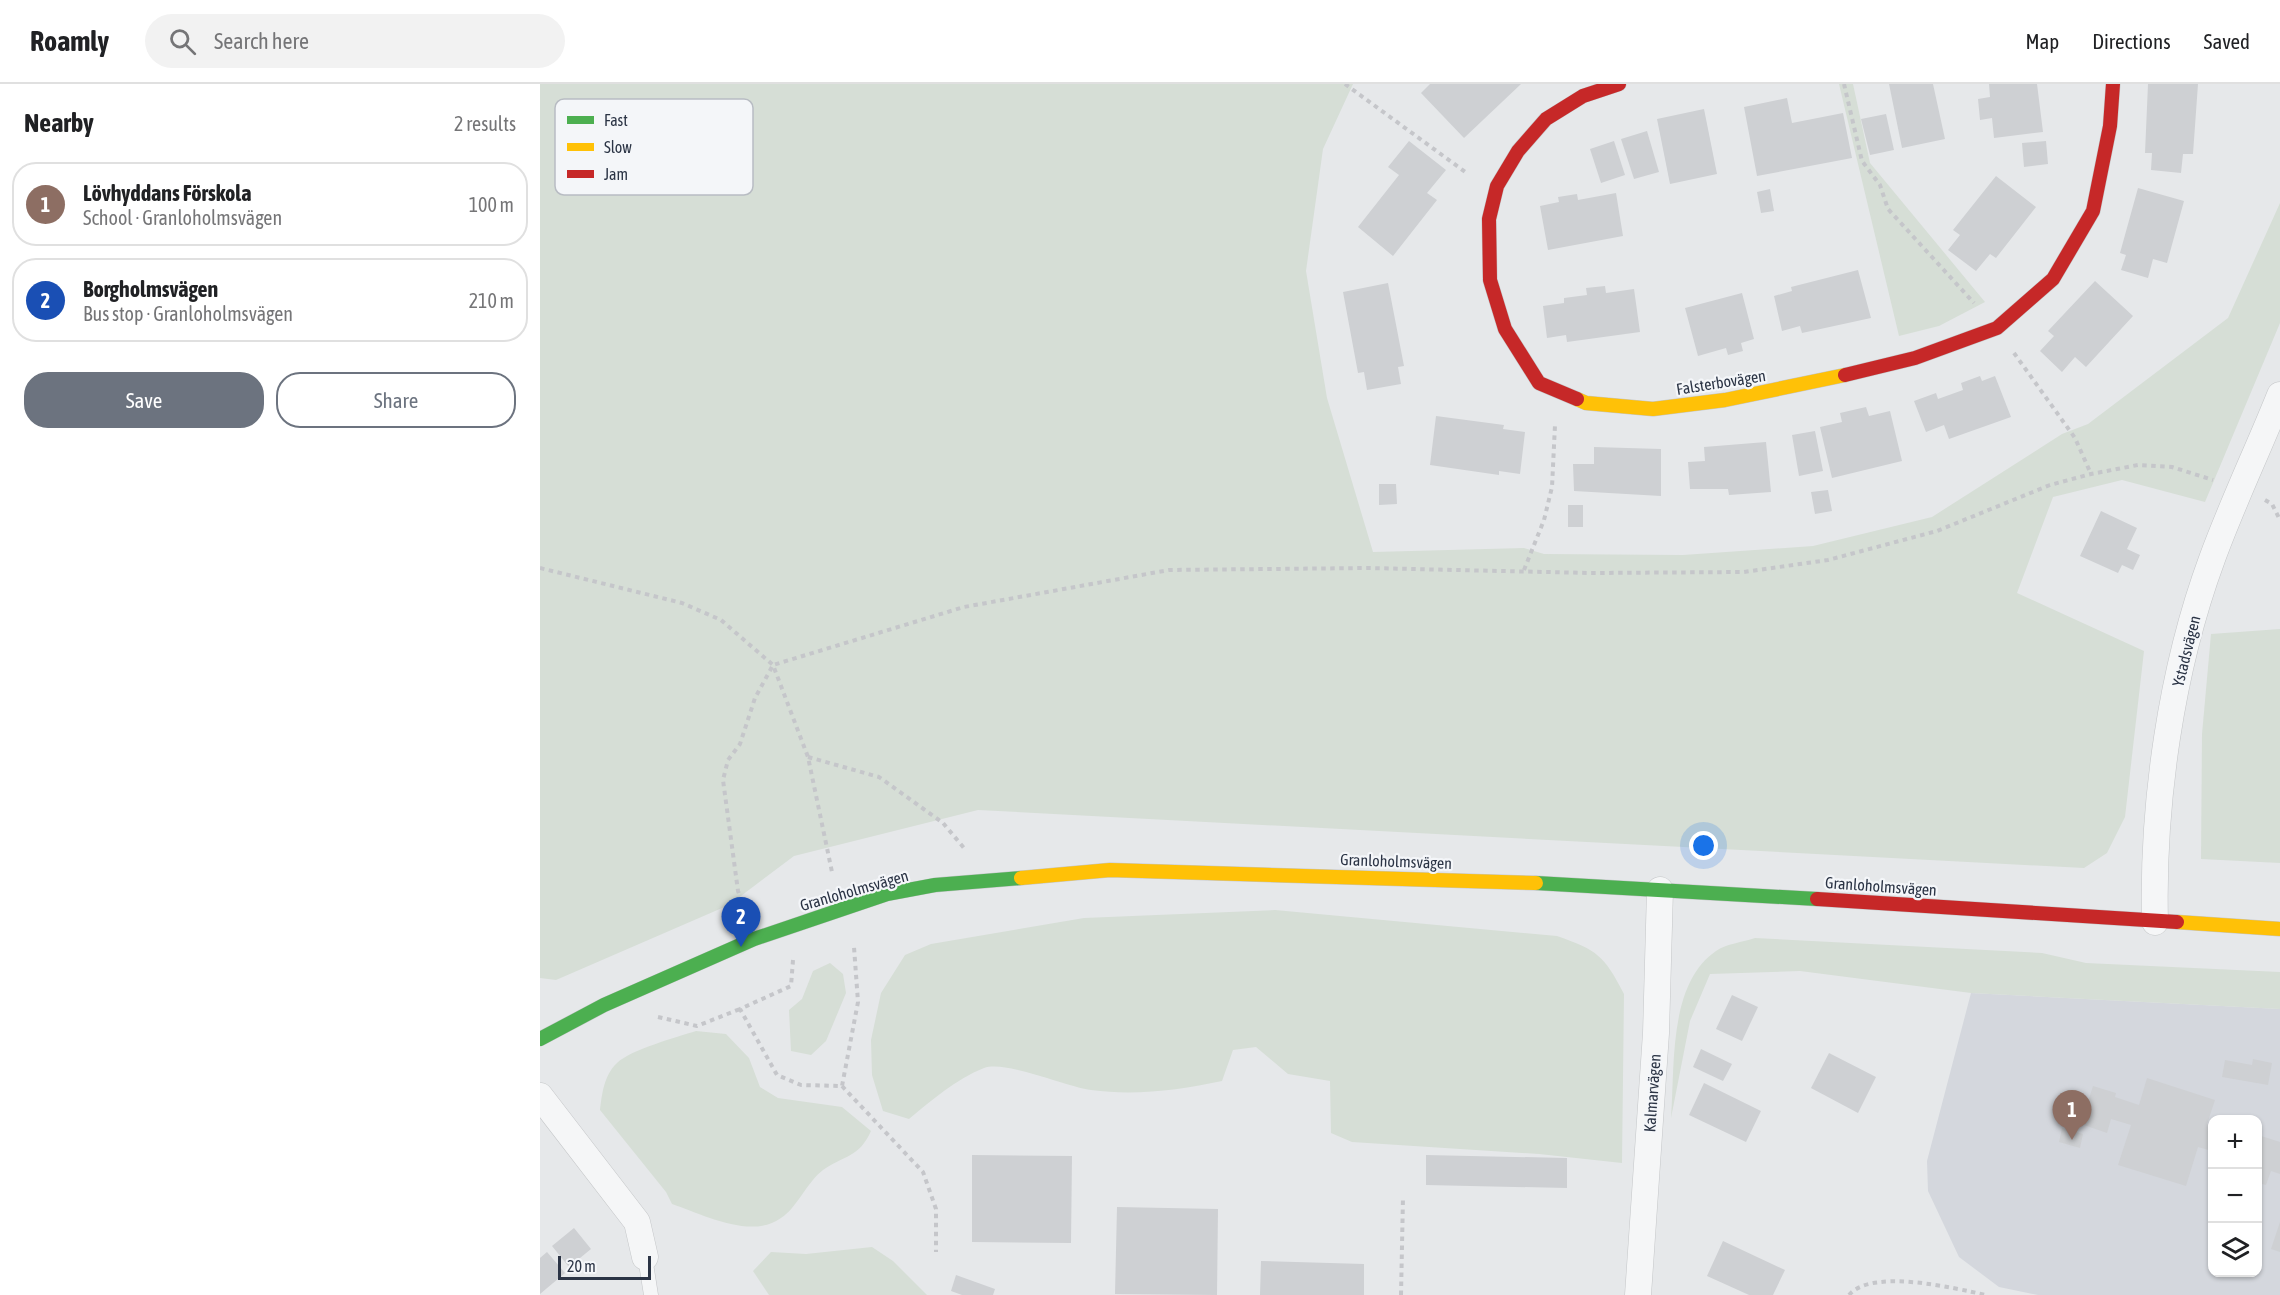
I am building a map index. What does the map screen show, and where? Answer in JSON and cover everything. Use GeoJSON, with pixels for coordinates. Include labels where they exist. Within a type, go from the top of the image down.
{"type":"FeatureCollection","features":[{"type":"Feature","properties":{"kind":"street","name":"Falsterbovägen"},"geometry":{"type":"LineString","coordinates":[[1619,84],[1583,96],[1546,119],[1518,151],[1497,186],[1489,219],[1490,280],[1505,329],[1539,383],[1586,403],[1653,409],[1725,400],[1915,358],[1997,328],[2053,279],[2093,211],[2110,126],[2113,84]]}},
{"type":"Feature","properties":{"kind":"street","name":"Ystadsvägen"},"geometry":{"type":"LineString","coordinates":[[2155,922],[2153,857],[2173,707],[2188,635],[2212,559],[2278,407]]}},
{"type":"Feature","properties":{"kind":"street","name":"Granloholmsvägen"},"geometry":{"type":"LineString","coordinates":[[540,1039],[604,1005],[754,939],[887,894],[935,885],[1110,870],[1345,875],[1660,890],[2280,929]]}},
{"type":"Feature","properties":{"kind":"street","name":"Kalmarvägen"},"geometry":{"type":"LineString","coordinates":[[1638,1295],[1656,1033],[1660,890]]}},
{"type":"Feature","properties":{"kind":"street"},"geometry":{"type":"LineString","coordinates":[[540,1096],[637,1222],[645,1257]]}},
{"type":"Feature","properties":{"kind":"lane"},"geometry":{"type":"LineString","coordinates":[[645,1257],[651,1295]]}},
{"type":"Feature","properties":{"kind":"path"},"geometry":{"type":"LineString","coordinates":[[1346,84],[1459,165],[1475,180],[1497,186]]}},
{"type":"Feature","properties":{"kind":"path"},"geometry":{"type":"LineString","coordinates":[[1844,84],[1862,161],[1880,186],[1888,209],[1997,328],[2075,438],[2091,474]]}},
{"type":"Feature","properties":{"kind":"path"},"geometry":{"type":"LineString","coordinates":[[1524,570],[1544,520],[1552,487],[1557,391]]}},
{"type":"Feature","properties":{"kind":"path"},"geometry":{"type":"LineString","coordinates":[[754,939],[738,891],[723,780],[728,760],[740,744],[755,698],[773,665],[964,607],[1169,570],[1744,572],[1828,560],[1937,531],[2050,485],[2138,465],[2172,467],[2241,489],[2272,504],[2280,520]]}},
{"type":"Feature","properties":{"kind":"path"},"geometry":{"type":"LineString","coordinates":[[540,568],[682,603],[721,620],[773,665],[808,757],[832,872]]}},
{"type":"Feature","properties":{"kind":"path"},"geometry":{"type":"LineString","coordinates":[[808,757],[879,777],[944,823],[964,848],[953,851]]}},
{"type":"Feature","properties":{"kind":"path"},"geometry":{"type":"LineString","coordinates":[[650,1016],[697,1026],[740,1010],[791,986],[796,924]]}},
{"type":"Feature","properties":{"kind":"path"},"geometry":{"type":"LineString","coordinates":[[842,1086],[858,1002],[854,947]]}},
{"type":"Feature","properties":{"kind":"path"},"geometry":{"type":"LineString","coordinates":[[740,1010],[777,1075],[801,1085],[842,1086],[923,1172],[936,1209],[936,1252]]}},
{"type":"Feature","properties":{"kind":"path"},"geometry":{"type":"LineString","coordinates":[[1401,1295],[1403,1197]]}},
{"type":"Feature","properties":{"kind":"path"},"geometry":{"type":"LineString","coordinates":[[1849,1295],[1856,1287],[1872,1282],[1897,1282],[1956,1288],[1986,1295]]}},
{"type":"Feature","properties":{"kind":"shaded area"},"geometry":{"type":"Polygon","coordinates":[[[540,84],[1353,84],[1323,149],[1306,271],[1327,398],[1373,552],[1524,548],[1544,554],[1683,555],[1813,546],[1932,517],[2062,434],[2088,424],[2228,318],[2280,203],[2280,323],[2205,502],[2122,480],[2053,497],[2017,593],[2144,651],[2125,817],[2107,853],[2084,868],[978,810],[794,856],[729,905],[556,980],[540,978],[540,84]]]}},
{"type":"Feature","properties":{"kind":"shaded area"},"geometry":{"type":"Polygon","coordinates":[[[1839,84],[1853,84],[1870,163],[1985,302],[1939,326],[1899,336],[1839,84]]]}},
{"type":"Feature","properties":{"kind":"shaded area"},"geometry":{"type":"Polygon","coordinates":[[[2280,629],[2280,863],[2201,859],[2202,734],[2211,634],[2280,629]]]}},
{"type":"Feature","properties":{"kind":"shaded area"},"geometry":{"type":"Polygon","coordinates":[[[1275,910],[1557,936],[1591,950],[1611,970],[1624,994],[1622,1163],[1539,1154],[1352,1142],[1331,1133],[1330,1081],[1288,1074],[1256,1047],[1233,1050],[1222,1081],[1190,1087],[1141,1092],[1108,1092],[1080,1088],[1021,1071],[994,1067],[984,1068],[964,1078],[909,1119],[883,1111],[872,1075],[871,1040],[881,993],[905,955],[931,944],[1084,918],[1275,910]]]}},
{"type":"Feature","properties":{"kind":"shaded area"},"geometry":{"type":"Polygon","coordinates":[[[1755,938],[2042,953],[2086,963],[2280,972],[2280,1009],[1971,993],[1800,971],[1710,974],[1690,1021],[1671,1118],[1677,1027],[1689,984],[1700,966],[1716,951],[1755,938]]]}},
{"type":"Feature","properties":{"kind":"shaded area"},"geometry":{"type":"Polygon","coordinates":[[[830,963],[843,974],[846,993],[826,1041],[811,1055],[791,1051],[789,1010],[802,999],[813,971],[830,963]]]}},
{"type":"Feature","properties":{"kind":"shaded area"},"geometry":{"type":"Polygon","coordinates":[[[1971,993],[2280,1009],[2280,1295],[2038,1295],[1999,1287],[1959,1257],[1928,1191],[1927,1161],[1971,993]]]}},
{"type":"Feature","properties":{"kind":"shaded area"},"geometry":{"type":"Polygon","coordinates":[[[696,1031],[726,1034],[749,1058],[760,1087],[778,1098],[842,1107],[871,1131],[856,1151],[817,1175],[787,1214],[769,1224],[741,1226],[726,1223],[672,1204],[666,1192],[600,1110],[606,1079],[623,1058],[666,1040],[696,1031]]]}},
{"type":"Feature","properties":{"kind":"shaded area"},"geometry":{"type":"Polygon","coordinates":[[[872,1247],[893,1261],[927,1295],[769,1295],[753,1271],[771,1252],[806,1254],[872,1247]]]}},
{"type":"Feature","properties":{"kind":"building"},"geometry":{"type":"Polygon","coordinates":[[[1430,84],[1521,84],[1464,138],[1421,93],[1430,84]]]}},
{"type":"Feature","properties":{"kind":"building"},"geometry":{"type":"Polygon","coordinates":[[[1889,84],[1933,84],[1945,139],[1902,148],[1889,84]]]}},
{"type":"Feature","properties":{"kind":"building"},"geometry":{"type":"Polygon","coordinates":[[[1989,84],[2037,84],[2043,132],[1994,138],[1992,118],[1980,120],[1978,99],[1990,97],[1989,84]]]}},
{"type":"Feature","properties":{"kind":"building"},"geometry":{"type":"Polygon","coordinates":[[[2148,84],[2198,84],[2193,154],[2183,154],[2181,173],[2151,170],[2152,153],[2145,153],[2148,84]]]}},
{"type":"Feature","properties":{"kind":"building"},"geometry":{"type":"Polygon","coordinates":[[[1787,98],[1792,123],[1843,113],[1852,158],[1757,176],[1744,107],[1787,98]]]}},
{"type":"Feature","properties":{"kind":"building"},"geometry":{"type":"Polygon","coordinates":[[[1704,109],[1717,174],[1670,184],[1657,119],[1704,109]]]}},
{"type":"Feature","properties":{"kind":"building"},"geometry":{"type":"Polygon","coordinates":[[[1886,114],[1894,150],[1870,155],[1861,119],[1886,114]]]}},
{"type":"Feature","properties":{"kind":"building"},"geometry":{"type":"Polygon","coordinates":[[[1647,131],[1659,172],[1634,179],[1621,139],[1647,131]]]}},
{"type":"Feature","properties":{"kind":"building"},"geometry":{"type":"Polygon","coordinates":[[[1409,141],[1446,170],[1427,193],[1437,200],[1393,256],[1358,227],[1399,175],[1388,167],[1409,141]]]}},
{"type":"Feature","properties":{"kind":"building"},"geometry":{"type":"Polygon","coordinates":[[[1614,141],[1625,175],[1601,183],[1590,149],[1614,141]]]}},
{"type":"Feature","properties":{"kind":"building"},"geometry":{"type":"Polygon","coordinates":[[[2046,141],[2048,164],[2024,167],[2022,143],[2046,141]]]}},
{"type":"Feature","properties":{"kind":"building"},"geometry":{"type":"Polygon","coordinates":[[[1996,176],[2036,207],[1996,258],[1990,254],[1976,271],[1948,250],[1960,235],[1953,230],[1996,176]]]}},
{"type":"Feature","properties":{"kind":"building"},"geometry":{"type":"Polygon","coordinates":[[[2138,188],[2184,201],[2167,263],[2153,259],[2148,278],[2121,270],[2126,255],[2120,253],[2138,188]]]}},
{"type":"Feature","properties":{"kind":"building"},"geometry":{"type":"Polygon","coordinates":[[[1770,189],[1774,211],[1761,213],[1757,192],[1770,189]]]}},
{"type":"Feature","properties":{"kind":"building"},"geometry":{"type":"Polygon","coordinates":[[[1616,193],[1623,236],[1548,250],[1540,206],[1559,202],[1558,197],[1577,194],[1578,200],[1616,193]]]}},
{"type":"Feature","properties":{"kind":"building"},"geometry":{"type":"Polygon","coordinates":[[[1858,270],[1871,318],[1802,333],[1800,326],[1782,331],[1774,296],[1792,291],[1791,287],[1858,270]]]}},
{"type":"Feature","properties":{"kind":"building"},"geometry":{"type":"Polygon","coordinates":[[[2095,281],[2133,316],[2086,367],[2075,357],[2062,372],[2040,351],[2054,336],[2048,331],[2095,281]]]}},
{"type":"Feature","properties":{"kind":"building"},"geometry":{"type":"Polygon","coordinates":[[[1388,283],[1404,366],[1398,367],[1401,384],[1367,390],[1364,372],[1358,373],[1343,292],[1388,283]]]}},
{"type":"Feature","properties":{"kind":"building"},"geometry":{"type":"Polygon","coordinates":[[[1605,286],[1606,293],[1634,289],[1640,332],[1567,342],[1566,335],[1547,338],[1543,306],[1564,303],[1564,298],[1587,295],[1586,288],[1605,286]]]}},
{"type":"Feature","properties":{"kind":"building"},"geometry":{"type":"Polygon","coordinates":[[[1742,293],[1754,339],[1741,343],[1743,351],[1728,355],[1726,348],[1698,356],[1685,308],[1742,293]]]}},
{"type":"Feature","properties":{"kind":"building"},"geometry":{"type":"Polygon","coordinates":[[[1980,376],[1982,381],[1995,376],[2011,417],[1949,439],[1944,425],[1926,432],[1914,401],[1936,393],[1938,399],[1963,390],[1961,383],[1980,376]]]}},
{"type":"Feature","properties":{"kind":"building"},"geometry":{"type":"Polygon","coordinates":[[[1866,407],[1869,416],[1890,411],[1902,461],[1832,478],[1820,427],[1842,422],[1840,413],[1866,407]]]}},
{"type":"Feature","properties":{"kind":"building"},"geometry":{"type":"Polygon","coordinates":[[[1436,416],[1504,425],[1503,429],[1525,432],[1520,474],[1499,471],[1499,475],[1430,465],[1436,416]]]}},
{"type":"Feature","properties":{"kind":"building"},"geometry":{"type":"Polygon","coordinates":[[[1815,431],[1823,471],[1799,476],[1792,435],[1815,431]]]}},
{"type":"Feature","properties":{"kind":"building"},"geometry":{"type":"Polygon","coordinates":[[[1766,442],[1771,492],[1729,495],[1728,489],[1690,489],[1688,462],[1705,461],[1704,447],[1766,442]]]}},
{"type":"Feature","properties":{"kind":"building"},"geometry":{"type":"Polygon","coordinates":[[[1594,447],[1661,449],[1661,496],[1574,491],[1573,464],[1594,464],[1594,447]]]}},
{"type":"Feature","properties":{"kind":"building"},"geometry":{"type":"Polygon","coordinates":[[[1379,484],[1396,484],[1397,504],[1379,505],[1379,484]]]}},
{"type":"Feature","properties":{"kind":"building"},"geometry":{"type":"Polygon","coordinates":[[[1828,490],[1832,511],[1815,514],[1811,492],[1828,490]]]}},
{"type":"Feature","properties":{"kind":"building"},"geometry":{"type":"Polygon","coordinates":[[[1568,505],[1583,505],[1583,527],[1568,527],[1568,505]]]}},
{"type":"Feature","properties":{"kind":"building"},"geometry":{"type":"Polygon","coordinates":[[[2101,511],[2137,528],[2127,549],[2140,555],[2133,570],[2122,565],[2118,573],[2080,556],[2101,511]]]}},
{"type":"Feature","properties":{"kind":"building"},"geometry":{"type":"Polygon","coordinates":[[[1732,995],[1758,1007],[1742,1041],[1716,1029],[1732,995]]]}},
{"type":"Feature","properties":{"kind":"building"},"geometry":{"type":"Polygon","coordinates":[[[1701,1049],[1732,1064],[1723,1081],[1693,1067],[1701,1049]]]}},
{"type":"Feature","properties":{"kind":"building"},"geometry":{"type":"Polygon","coordinates":[[[1829,1053],[1876,1077],[1858,1113],[1811,1088],[1829,1053]]]}},
{"type":"Feature","properties":{"kind":"building"},"geometry":{"type":"Polygon","coordinates":[[[2253,1059],[2272,1063],[2268,1085],[2222,1077],[2225,1060],[2252,1065],[2253,1059]]]}},
{"type":"Feature","properties":{"kind":"building"},"geometry":{"type":"Polygon","coordinates":[[[2147,1078],[2215,1100],[2210,1115],[2208,1115],[2208,1150],[2198,1147],[2186,1186],[2118,1165],[2131,1125],[2111,1119],[2107,1133],[2081,1124],[2093,1086],[2116,1093],[2115,1097],[2139,1105],[2147,1078]]]}},
{"type":"Feature","properties":{"kind":"building"},"geometry":{"type":"Polygon","coordinates":[[[1704,1083],[1761,1111],[1746,1142],[1689,1115],[1704,1083]]]}},
{"type":"Feature","properties":{"kind":"building"},"geometry":{"type":"Polygon","coordinates":[[[2062,1128],[2083,1134],[2080,1148],[2059,1142],[2062,1128]]]}},
{"type":"Feature","properties":{"kind":"building"},"geometry":{"type":"Polygon","coordinates":[[[2262,1136],[2280,1142],[2280,1174],[2271,1171],[2266,1185],[2262,1184],[2262,1136]]]}},
{"type":"Feature","properties":{"kind":"building"},"geometry":{"type":"Polygon","coordinates":[[[972,1155],[1072,1156],[1071,1243],[972,1242],[972,1155]]]}},
{"type":"Feature","properties":{"kind":"building"},"geometry":{"type":"Polygon","coordinates":[[[1426,1155],[1567,1158],[1567,1188],[1426,1185],[1426,1155]]]}},
{"type":"Feature","properties":{"kind":"building"},"geometry":{"type":"Polygon","coordinates":[[[1117,1207],[1218,1209],[1217,1295],[1115,1294],[1117,1207]]]}},
{"type":"Feature","properties":{"kind":"building"},"geometry":{"type":"Polygon","coordinates":[[[2280,1222],[2280,1252],[2271,1249],[2280,1222]]]}},
{"type":"Feature","properties":{"kind":"building"},"geometry":{"type":"Polygon","coordinates":[[[574,1228],[591,1249],[569,1267],[552,1246],[574,1228]]]}},
{"type":"Feature","properties":{"kind":"building"},"geometry":{"type":"Polygon","coordinates":[[[1723,1241],[1785,1270],[1773,1295],[1749,1295],[1707,1276],[1723,1241]]]}},
{"type":"Feature","properties":{"kind":"building"},"geometry":{"type":"Polygon","coordinates":[[[547,1252],[565,1273],[540,1294],[540,1258],[547,1252]]]}},
{"type":"Feature","properties":{"kind":"building"},"geometry":{"type":"Polygon","coordinates":[[[1261,1261],[1364,1264],[1364,1295],[1260,1295],[1261,1261]]]}},
{"type":"Feature","properties":{"kind":"building"},"geometry":{"type":"Polygon","coordinates":[[[956,1275],[995,1289],[993,1295],[962,1295],[951,1291],[956,1275]]]}},
{"type":"Feature","properties":{"kind":"traffic: fast"},"geometry":{"type":"LineString","coordinates":[[540,1039],[604,1005],[754,939],[887,894],[935,885],[1021,878]]}},
{"type":"Feature","properties":{"kind":"traffic: fast"},"geometry":{"type":"LineString","coordinates":[[1536,883],[1817,899]]}},
{"type":"Feature","properties":{"kind":"traffic: slow"},"geometry":{"type":"LineString","coordinates":[[1577,399],[1586,403],[1653,409],[1725,400],[1845,375]]}},
{"type":"Feature","properties":{"kind":"traffic: slow"},"geometry":{"type":"LineString","coordinates":[[1021,878],[1110,870],[1536,883]]}},
{"type":"Feature","properties":{"kind":"traffic: slow"},"geometry":{"type":"LineString","coordinates":[[2177,922],[2280,929]]}},
{"type":"Feature","properties":{"kind":"traffic: jam"},"geometry":{"type":"LineString","coordinates":[[1577,399],[1539,383],[1505,329],[1490,280],[1489,219],[1497,186],[1518,151],[1546,119],[1583,96],[1619,84]]}},
{"type":"Feature","properties":{"kind":"traffic: jam"},"geometry":{"type":"LineString","coordinates":[[1845,375],[1915,358],[1997,328],[2053,279],[2093,211],[2110,126],[2113,84]]}},
{"type":"Feature","properties":{"kind":"traffic: jam"},"geometry":{"type":"LineString","coordinates":[[1817,899],[2177,922]]}},
{"type":"Feature","properties":{"kind":"place","name":"Borgholmsvägen"},"geometry":{"type":"Point","coordinates":[741,947]}},
{"type":"Feature","properties":{"kind":"place","name":"Lövhyddans Förskola"},"geometry":{"type":"Point","coordinates":[2072,1140]}}]}
